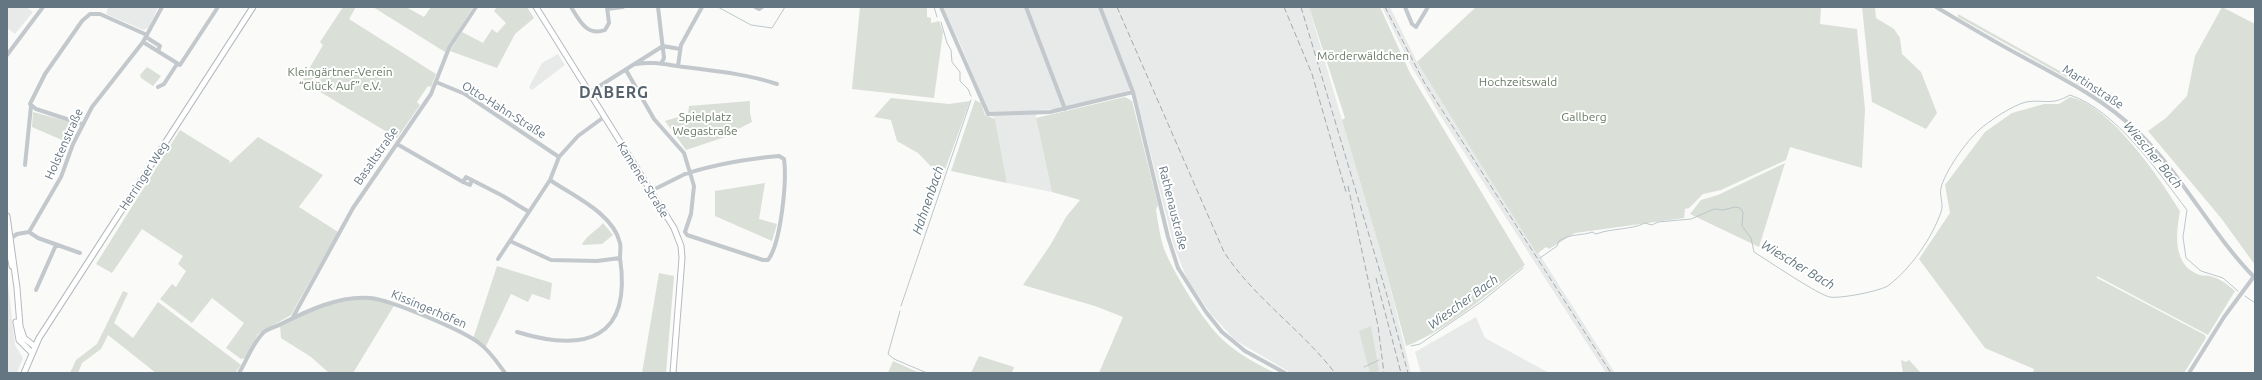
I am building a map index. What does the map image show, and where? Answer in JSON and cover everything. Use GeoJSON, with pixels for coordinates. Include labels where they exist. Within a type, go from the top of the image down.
{"type":"FeatureCollection","features":[{"type":"Feature","properties":{"kind":"main road","name":"Herringer Weg"},"geometry":{"type":"LineString","coordinates":[[24,373],[34,346],[253,7]]}},
{"type":"Feature","properties":{"kind":"main road","name":"Kamener Straße"},"geometry":{"type":"LineString","coordinates":[[536,7],[674,228],[682,251],[673,373]]}},
{"type":"Feature","properties":{"kind":"main road"},"geometry":{"type":"LineString","coordinates":[[7,218],[17,332],[21,344],[32,353]]}},
{"type":"Feature","properties":{"kind":"main road"},"geometry":{"type":"LineString","coordinates":[[9,240],[17,288],[20,326],[24,338],[34,346]]}},
{"type":"Feature","properties":{"kind":"street"},"geometry":{"type":"LineString","coordinates":[[7,55],[43,7]]}},
{"type":"Feature","properties":{"kind":"street","name":"Holstenstraße"},"geometry":{"type":"LineString","coordinates":[[29,232],[61,177],[82,124],[102,91],[143,42],[162,7]]}},
{"type":"Feature","properties":{"kind":"street"},"geometry":{"type":"LineString","coordinates":[[143,42],[176,64],[180,65],[218,7]]}},
{"type":"Feature","properties":{"kind":"street","name":"Basaltstraße"},"geometry":{"type":"LineString","coordinates":[[293,317],[353,208],[431,94],[449,48],[476,7]]}},
{"type":"Feature","properties":{"kind":"street"},"geometry":{"type":"LineString","coordinates":[[571,7],[584,26],[596,32],[605,30],[609,23],[607,8],[623,7]]}},
{"type":"Feature","properties":{"kind":"street"},"geometry":{"type":"LineString","coordinates":[[658,7],[664,58],[662,62]]}},
{"type":"Feature","properties":{"kind":"street"},"geometry":{"type":"LineString","coordinates":[[678,66],[680,49],[702,7]]}},
{"type":"Feature","properties":{"kind":"street"},"geometry":{"type":"LineString","coordinates":[[754,7],[759,9],[762,7]]}},
{"type":"Feature","properties":{"kind":"street"},"geometry":{"type":"LineString","coordinates":[[941,7],[989,115],[1037,113],[1065,109],[1133,92]]}},
{"type":"Feature","properties":{"kind":"street"},"geometry":{"type":"LineString","coordinates":[[1026,7],[1065,109]]}},
{"type":"Feature","properties":{"kind":"street","name":"Rathenaustraße"},"geometry":{"type":"LineString","coordinates":[[1100,7],[1133,92],[1167,232],[1176,262],[1183,277],[1222,332],[1252,355],[1285,373]]}},
{"type":"Feature","properties":{"kind":"street"},"geometry":{"type":"LineString","coordinates":[[1405,7],[1413,25],[1418,25],[1428,7]]}},
{"type":"Feature","properties":{"kind":"street","name":"Martinstraße"},"geometry":{"type":"LineString","coordinates":[[1936,7],[1988,38],[2067,80],[2122,117],[2140,134],[2176,176],[2254,276]]}},
{"type":"Feature","properties":{"kind":"street"},"geometry":{"type":"LineString","coordinates":[[25,165],[32,96],[45,74],[82,21],[90,14],[100,14],[146,36],[160,46],[158,51]]}},
{"type":"Feature","properties":{"kind":"street"},"geometry":{"type":"LineString","coordinates":[[590,92],[663,46],[680,49]]}},
{"type":"Feature","properties":{"kind":"street"},"geometry":{"type":"LineString","coordinates":[[636,64],[662,62],[678,66],[747,75],[777,84]]}},
{"type":"Feature","properties":{"kind":"street"},"geometry":{"type":"LineString","coordinates":[[158,87],[164,84],[176,64]]}},
{"type":"Feature","properties":{"kind":"street"},"geometry":{"type":"LineString","coordinates":[[626,70],[654,119],[684,153],[690,172],[694,186],[691,214],[685,232],[689,236],[763,260],[769,258],[779,230],[784,193],[785,162],[782,156],[727,162],[690,172],[651,191]]}},
{"type":"Feature","properties":{"kind":"street","name":"Otto-Hahn-Straße"},"geometry":{"type":"LineString","coordinates":[[436,82],[465,94],[559,157]]}},
{"type":"Feature","properties":{"kind":"street"},"geometry":{"type":"LineString","coordinates":[[31,106],[82,124]]}},
{"type":"Feature","properties":{"kind":"street"},"geometry":{"type":"LineString","coordinates":[[498,259],[550,180],[559,157],[578,136],[604,117]]}},
{"type":"Feature","properties":{"kind":"street"},"geometry":{"type":"LineString","coordinates":[[397,144],[463,182],[466,177],[503,196],[529,212]]}},
{"type":"Feature","properties":{"kind":"street"},"geometry":{"type":"LineString","coordinates":[[517,332],[560,341],[584,339],[603,332],[615,318],[622,300],[623,279],[620,258],[621,243],[606,219],[550,180]]}},
{"type":"Feature","properties":{"kind":"street"},"geometry":{"type":"LineString","coordinates":[[8,228],[17,234]]}},
{"type":"Feature","properties":{"kind":"street"},"geometry":{"type":"LineString","coordinates":[[9,240],[17,234],[29,232],[38,238],[80,254]]}},
{"type":"Feature","properties":{"kind":"street"},"geometry":{"type":"LineString","coordinates":[[510,241],[551,260],[597,261],[620,258]]}},
{"type":"Feature","properties":{"kind":"street"},"geometry":{"type":"LineString","coordinates":[[36,290],[56,245]]}},
{"type":"Feature","properties":{"kind":"street"},"geometry":{"type":"LineString","coordinates":[[2190,373],[2224,317],[2254,276]]}},
{"type":"Feature","properties":{"kind":"street","name":"Kissingerhöfen"},"geometry":{"type":"LineString","coordinates":[[239,373],[260,337],[266,330],[293,317],[341,301],[365,298],[378,299],[402,307],[473,339],[492,355],[505,373]]}},
{"type":"Feature","properties":{"kind":"shaded area"},"geometry":{"type":"Polygon","coordinates":[[[7,7],[26,7],[33,12],[15,34],[7,28],[7,7]]]}},
{"type":"Feature","properties":{"kind":"shaded area"},"geometry":{"type":"Polygon","coordinates":[[[108,7],[158,7],[149,27],[144,30],[106,14],[108,7]]]}},
{"type":"Feature","properties":{"kind":"shaded area"},"geometry":{"type":"Polygon","coordinates":[[[943,7],[1309,7],[1387,274],[1411,373],[1291,373],[1235,340],[1211,314],[1187,279],[1174,246],[1134,89],[1059,109],[1037,110],[1036,118],[1052,192],[1007,183],[995,119],[989,113],[943,7]]]}},
{"type":"Feature","properties":{"kind":"shaded area"},"geometry":{"type":"Polygon","coordinates":[[[1382,7],[1390,7],[1417,62],[1615,373],[1606,373],[1438,112],[1410,64],[1382,7]]]}},
{"type":"Feature","properties":{"kind":"shaded area"},"geometry":{"type":"Polygon","coordinates":[[[558,54],[565,65],[532,90],[529,87],[542,63],[558,54]]]}},
{"type":"Feature","properties":{"kind":"shaded area"},"geometry":{"type":"Polygon","coordinates":[[[7,276],[15,345],[23,358],[17,373],[7,373],[7,276]]]}},
{"type":"Feature","properties":{"kind":"shaded area"},"geometry":{"type":"Polygon","coordinates":[[[1476,317],[1485,338],[1549,373],[1421,373],[1415,352],[1476,317]]]}},
{"type":"Feature","properties":{"kind":"green space","name":"Kleingärtner-Verein “Glück Auf” e.V."},"geometry":{"type":"Polygon","coordinates":[[[343,7],[356,7],[349,19],[436,74],[431,87],[428,86],[417,102],[420,105],[397,138],[302,81],[323,45],[320,42],[343,7]]]}},
{"type":"Feature","properties":{"kind":"green space"},"geometry":{"type":"Polygon","coordinates":[[[373,7],[406,7],[424,17],[431,7],[473,7],[445,52],[373,7]]]}},
{"type":"Feature","properties":{"kind":"green space"},"geometry":{"type":"Polygon","coordinates":[[[497,7],[527,7],[534,18],[515,34],[497,68],[450,51],[462,32],[483,43],[492,29],[497,33],[506,23],[494,11],[497,7]]]}},
{"type":"Feature","properties":{"kind":"green space"},"geometry":{"type":"Polygon","coordinates":[[[860,7],[927,7],[927,17],[931,18],[931,23],[939,21],[943,32],[934,98],[852,89],[860,7]]]}},
{"type":"Feature","properties":{"kind":"green space","name":"Mörderwäldchen"},"geometry":{"type":"Polygon","coordinates":[[[1309,7],[1380,7],[1410,73],[1525,265],[1483,299],[1452,321],[1437,331],[1406,346],[1387,274],[1342,120],[1345,118],[1309,7]]]}},
{"type":"Feature","properties":{"kind":"green space","name":"Gallberg"},"geometry":{"type":"Polygon","coordinates":[[[1476,7],[1821,7],[1820,24],[1857,29],[1865,109],[1862,168],[1790,147],[1786,160],[1721,190],[1703,194],[1689,208],[1685,209],[1684,218],[1575,233],[1549,249],[1546,247],[1537,254],[1417,62],[1476,7]]]}},
{"type":"Feature","properties":{"kind":"green space"},"geometry":{"type":"Polygon","coordinates":[[[1862,7],[1875,7],[1876,18],[1894,29],[1900,38],[1902,54],[1921,72],[1937,113],[1926,129],[1872,102],[1862,7]]]}},
{"type":"Feature","properties":{"kind":"green space"},"geometry":{"type":"Polygon","coordinates":[[[2222,7],[2255,24],[2255,265],[2221,218],[2148,131],[2166,118],[2187,96],[2195,56],[2222,7]]]}},
{"type":"Feature","properties":{"kind":"green space"},"geometry":{"type":"Polygon","coordinates":[[[1958,14],[2108,98],[2114,103],[2109,104],[2073,81],[1958,17],[1958,14]]]}},
{"type":"Feature","properties":{"kind":"green space"},"geometry":{"type":"Polygon","coordinates":[[[147,67],[161,76],[153,86],[141,78],[140,75],[147,67]]]}},
{"type":"Feature","properties":{"kind":"green space"},"geometry":{"type":"Polygon","coordinates":[[[1125,97],[1132,101],[1158,205],[1156,210],[1161,240],[1174,271],[1207,322],[1223,340],[1241,354],[1275,373],[1099,373],[1123,317],[1095,306],[1023,285],[1051,244],[1066,217],[1080,200],[1052,192],[1036,118],[1125,97]]]}},
{"type":"Feature","properties":{"kind":"green space"},"geometry":{"type":"Polygon","coordinates":[[[2070,97],[2085,103],[2101,113],[2132,144],[2160,180],[2180,211],[2177,239],[2180,257],[2184,264],[2191,271],[2220,280],[2235,291],[2208,335],[2097,276],[2097,278],[2205,335],[2206,338],[2184,373],[2033,373],[2034,369],[1985,348],[1919,259],[1950,213],[1945,185],[1985,132],[2012,113],[2044,104],[2059,104],[2070,97]]]}},
{"type":"Feature","properties":{"kind":"green space"},"geometry":{"type":"Polygon","coordinates":[[[891,98],[949,104],[970,101],[942,178],[918,153],[897,141],[891,120],[874,117],[891,98]]]}},
{"type":"Feature","properties":{"kind":"green space"},"geometry":{"type":"Polygon","coordinates":[[[975,100],[981,103],[985,115],[995,119],[1007,183],[951,171],[975,100]]]}},
{"type":"Feature","properties":{"kind":"green space","name":"Spielplatz Wegastraße"},"geometry":{"type":"Polygon","coordinates":[[[750,101],[752,122],[738,129],[734,134],[686,150],[665,121],[688,114],[689,106],[750,101]]]}},
{"type":"Feature","properties":{"kind":"green space"},"geometry":{"type":"Polygon","coordinates":[[[33,112],[77,124],[69,143],[32,127],[33,112]]]}},
{"type":"Feature","properties":{"kind":"green space"},"geometry":{"type":"Polygon","coordinates":[[[180,130],[230,161],[229,164],[258,137],[323,175],[299,207],[338,232],[291,315],[258,334],[246,358],[241,359],[226,348],[244,323],[212,298],[192,323],[160,299],[172,284],[176,287],[186,271],[178,264],[183,256],[142,229],[112,273],[96,264],[180,130]]]}},
{"type":"Feature","properties":{"kind":"green space"},"geometry":{"type":"Polygon","coordinates":[[[1785,163],[1759,247],[1690,214],[1701,200],[1718,195],[1785,163]]]}},
{"type":"Feature","properties":{"kind":"green space"},"geometry":{"type":"Polygon","coordinates":[[[765,183],[759,219],[777,224],[772,241],[715,216],[715,191],[765,183]]]}},
{"type":"Feature","properties":{"kind":"green space"},"geometry":{"type":"Polygon","coordinates":[[[603,223],[613,235],[602,244],[582,245],[586,238],[603,223]]]}},
{"type":"Feature","properties":{"kind":"green space"},"geometry":{"type":"Polygon","coordinates":[[[497,266],[552,283],[550,300],[532,294],[528,302],[511,294],[485,348],[473,339],[497,266]]]}},
{"type":"Feature","properties":{"kind":"green space"},"geometry":{"type":"Polygon","coordinates":[[[659,273],[674,276],[666,373],[642,373],[659,273]]]}},
{"type":"Feature","properties":{"kind":"green space"},"geometry":{"type":"Polygon","coordinates":[[[123,291],[128,293],[114,323],[133,338],[158,302],[241,365],[235,373],[156,373],[108,335],[101,349],[82,363],[78,373],[70,373],[76,360],[97,344],[123,291]]]}},
{"type":"Feature","properties":{"kind":"green space"},"geometry":{"type":"Polygon","coordinates":[[[365,298],[395,304],[353,373],[329,373],[311,357],[281,338],[280,325],[329,304],[365,298]]]}},
{"type":"Feature","properties":{"kind":"green space"},"geometry":{"type":"Polygon","coordinates":[[[1371,326],[1379,371],[1370,373],[1359,331],[1371,326]]]}},
{"type":"Feature","properties":{"kind":"green space"},"geometry":{"type":"Polygon","coordinates":[[[979,356],[1014,367],[1012,373],[971,373],[979,356]]]}},
{"type":"Feature","properties":{"kind":"green space"},"geometry":{"type":"Polygon","coordinates":[[[1901,360],[1906,362],[1909,360],[1921,373],[1903,373],[1901,360]]]}},
{"type":"Feature","properties":{"kind":"green space"},"geometry":{"type":"Polygon","coordinates":[[[893,361],[920,373],[888,373],[893,361]]]}},
{"type":"Feature","properties":{"kind":"waterway"},"geometry":{"type":"LineString","coordinates":[[718,7],[751,25],[772,28],[785,7]]}},
{"type":"Feature","properties":{"kind":"waterway","name":"Hahnenbach"},"geometry":{"type":"LineString","coordinates":[[934,7],[937,17]]}},
{"type":"Feature","properties":{"kind":"waterway","name":"Hahnenbach"},"geometry":{"type":"LineString","coordinates":[[941,22],[947,43],[951,50],[952,62],[960,72],[960,81],[968,89],[971,96]]}},
{"type":"Feature","properties":{"kind":"waterway","name":"Wiescher Bach"},"geometry":{"type":"LineString","coordinates":[[1540,258],[1557,246],[1559,241],[1563,238],[1592,232],[1596,234],[1634,227],[1645,223],[1652,225],[1658,222],[1691,219],[1714,209],[1723,210],[1735,207],[1740,208],[1743,212],[1742,226],[1751,238],[1754,252],[1816,291],[1830,297],[1842,297],[1878,290],[1889,285],[1897,278],[1920,252],[1932,232],[1941,212],[1941,188],[1943,181],[1962,149],[1974,135],[1983,126],[1995,118],[2021,104],[2033,101],[2053,101],[2070,95],[2087,103],[2104,114],[2120,128],[2149,161],[2187,210],[2183,237],[2186,258],[2201,271],[2223,278],[2238,291]]}},
{"type":"Feature","properties":{"kind":"waterway","name":"Hahnenbach"},"geometry":{"type":"LineString","coordinates":[[901,306],[971,100]]}},
{"type":"Feature","properties":{"kind":"waterway","name":"Wiescher Bach"},"geometry":{"type":"LineString","coordinates":[[1411,346],[1420,344],[1481,302],[1523,268]]}},
{"type":"Feature","properties":{"kind":"waterway","name":"Wiescher Bach"},"geometry":{"type":"LineString","coordinates":[[2245,296],[2255,303]]}},
{"type":"Feature","properties":{"kind":"waterway","name":"Hahnenbach"},"geometry":{"type":"LineString","coordinates":[[900,311],[888,354],[894,359],[927,373]]}},
{"type":"Feature","properties":{"kind":"waterway","name":"Wiescher Bach"},"geometry":{"type":"LineString","coordinates":[[1364,367],[1379,360]]}},
{"type":"Feature","properties":{"kind":"railway"},"geometry":{"type":"LineString","coordinates":[[1117,7],[1224,252],[1249,284],[1308,342],[1335,373]]}},
{"type":"Feature","properties":{"kind":"railway"},"geometry":{"type":"LineString","coordinates":[[1284,7],[1312,74],[1346,192]]}},
{"type":"Feature","properties":{"kind":"railway"},"geometry":{"type":"LineString","coordinates":[[1301,7],[1386,292],[1408,373]]}},
{"type":"Feature","properties":{"kind":"railway"},"geometry":{"type":"LineString","coordinates":[[1385,7],[1424,82],[1611,373]]}},
{"type":"Feature","properties":{"kind":"railway"},"geometry":{"type":"LineString","coordinates":[[1348,186],[1378,326],[1384,373]]}},
{"type":"Feature","properties":{"kind":"railway"},"geometry":{"type":"LineString","coordinates":[[1376,278],[1401,373]]}},
{"type":"Feature","properties":{"kind":"district","name":"DABERG"},"geometry":{"type":"Point","coordinates":[614,93]}},
{"type":"Feature","properties":{"kind":"park label","name":"Hochzeitswald"},"geometry":{"type":"Point","coordinates":[1518,82]}}]}
